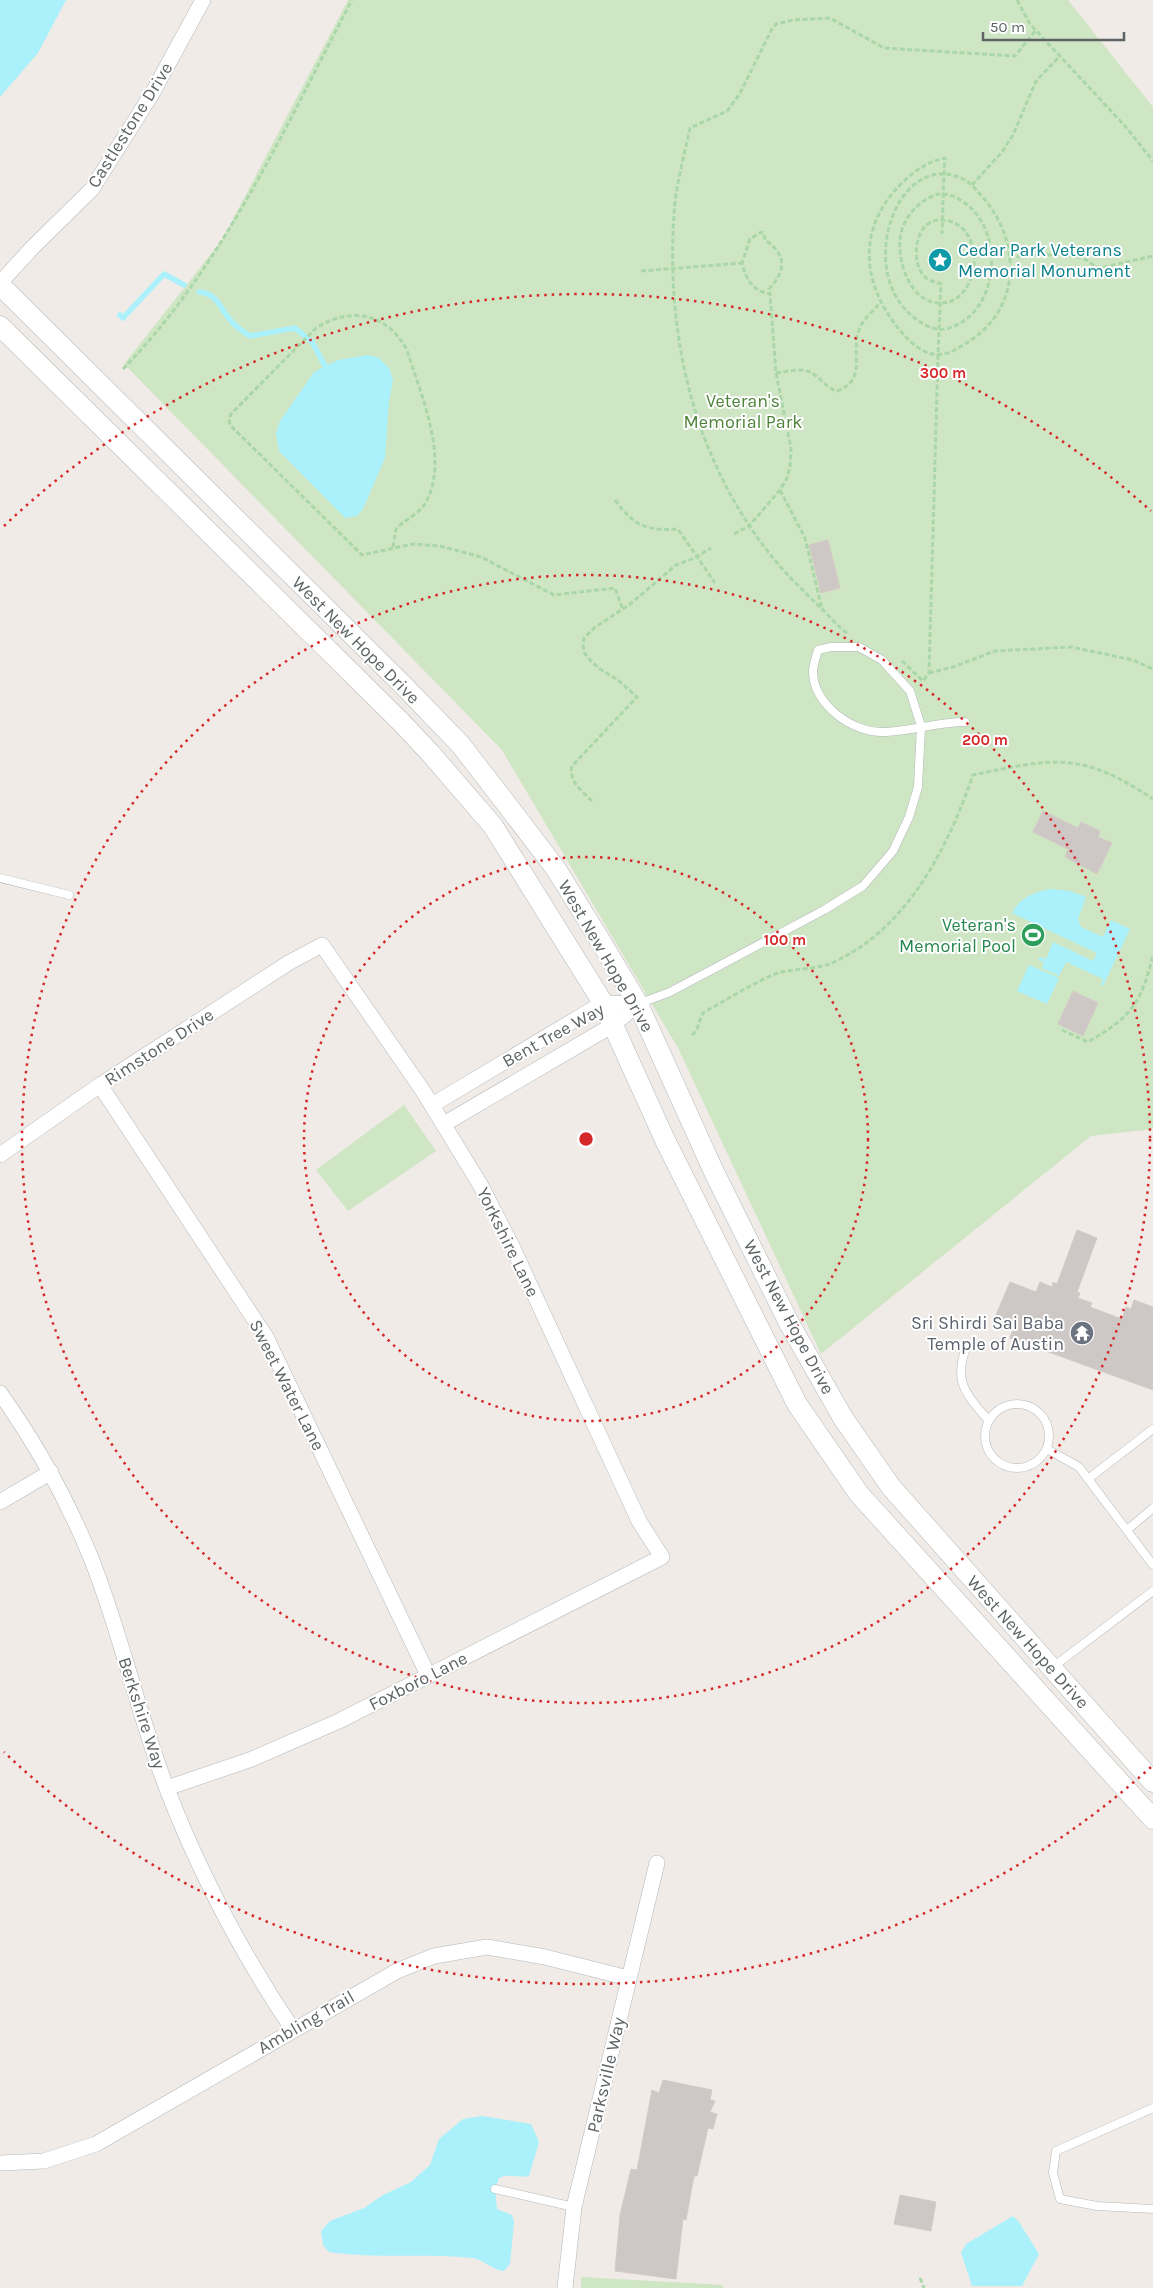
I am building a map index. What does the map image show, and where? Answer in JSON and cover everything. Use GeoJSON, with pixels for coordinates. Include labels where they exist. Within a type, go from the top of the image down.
{"type":"FeatureCollection","features":[{"type":"Feature","properties":{"kind":"main road","name":"West New Hope Drive"},"geometry":{"type":"LineString","coordinates":[[0,284],[460,744],[556,869],[638,1004],[714,1172],[790,1323],[843,1418],[892,1486],[1153,1782]]}},
{"type":"Feature","properties":{"kind":"main road","name":"West New Hope Drive"},"geometry":{"type":"LineString","coordinates":[[0,326],[432,754],[493,826],[603,1003],[665,1140],[797,1404],[859,1494],[1153,1819]]}},
{"type":"Feature","properties":{"kind":"street","name":"Castlestone Drive"},"geometry":{"type":"LineString","coordinates":[[0,284],[32,248],[92,189],[153,92],[203,0]]}},
{"type":"Feature","properties":{"kind":"street","name":"Rimstone Drive"},"geometry":{"type":"LineString","coordinates":[[0,1155],[100,1085],[290,962],[322,945]]}},
{"type":"Feature","properties":{"kind":"street","name":"Yorkshire Lane"},"geometry":{"type":"LineString","coordinates":[[322,945],[432,1105],[481,1186],[639,1521],[662,1556]]}},
{"type":"Feature","properties":{"kind":"street","name":"Bent Tree Way"},"geometry":{"type":"LineString","coordinates":[[432,1105],[603,1003],[638,1004]]}},
{"type":"Feature","properties":{"kind":"street","name":"Bent Tree Way"},"geometry":{"type":"LineString","coordinates":[[444,1124],[613,1025],[638,1004]]}},
{"type":"Feature","properties":{"kind":"street","name":"Sweet Water Lane"},"geometry":{"type":"LineString","coordinates":[[100,1085],[266,1337],[428,1675]]}},
{"type":"Feature","properties":{"kind":"street","name":"Berkshire Way"},"geometry":{"type":"LineString","coordinates":[[0,1393],[33,1440],[51,1472],[91,1559],[167,1788],[206,1881],[256,1973],[293,2030]]}},
{"type":"Feature","properties":{"kind":"street"},"geometry":{"type":"LineString","coordinates":[[0,1502],[51,1472]]}},
{"type":"Feature","properties":{"kind":"street","name":"Foxboro Lane"},"geometry":{"type":"LineString","coordinates":[[167,1788],[261,1755],[339,1721],[662,1556]]}},
{"type":"Feature","properties":{"kind":"street","name":"Parksville Way"},"geometry":{"type":"LineString","coordinates":[[565,2288],[574,2207],[604,2090],[628,1978],[657,1864]]}},
{"type":"Feature","properties":{"kind":"street","name":"Ambling Trail"},"geometry":{"type":"LineString","coordinates":[[0,2164],[44,2161],[96,2144],[397,1971],[434,1956],[487,1947],[545,1957],[628,1978]]}},
{"type":"Feature","properties":{"kind":"lane"},"geometry":{"type":"LineString","coordinates":[[638,1004],[670,992],[824,910],[863,886],[893,851],[909,817],[918,787],[921,726],[910,692],[882,660],[859,647],[831,647],[818,650],[813,673],[820,698],[839,718],[860,728],[884,733],[921,726],[965,722]]}},
{"type":"Feature","properties":{"kind":"lane"},"geometry":{"type":"LineString","coordinates":[[0,878],[69,895]]}},
{"type":"Feature","properties":{"kind":"lane"},"geometry":{"type":"LineString","coordinates":[[966,1348],[961,1362],[960,1382],[975,1405],[989,1421]]}},
{"type":"Feature","properties":{"kind":"lane"},"geometry":{"type":"LineString","coordinates":[[1010,1405],[1026,1405],[1036,1410],[1044,1417],[1048,1427],[1049,1438],[1041,1458],[1024,1468],[1013,1468],[1003,1465],[995,1459],[986,1441],[989,1421],[995,1413],[1010,1405]]}},
{"type":"Feature","properties":{"kind":"lane"},"geometry":{"type":"LineString","coordinates":[[1088,1479],[1153,1429]]}},
{"type":"Feature","properties":{"kind":"lane"},"geometry":{"type":"LineString","coordinates":[[1046,1449],[1079,1467],[1153,1565]]}},
{"type":"Feature","properties":{"kind":"lane"},"geometry":{"type":"LineString","coordinates":[[1127,1530],[1153,1508]]}},
{"type":"Feature","properties":{"kind":"lane"},"geometry":{"type":"LineString","coordinates":[[1052,1668],[1153,1591],[1153,1586]]}},
{"type":"Feature","properties":{"kind":"lane"},"geometry":{"type":"LineString","coordinates":[[1153,2108],[1056,2151],[1053,2173],[1060,2199],[1098,2206],[1153,2209]]}},
{"type":"Feature","properties":{"kind":"lane"},"geometry":{"type":"LineString","coordinates":[[495,2189],[574,2207]]}},
{"type":"Feature","properties":{"kind":"path"},"geometry":{"type":"LineString","coordinates":[[124,369],[168,317],[216,251],[268,159],[352,0]]}},
{"type":"Feature","properties":{"kind":"path"},"geometry":{"type":"LineString","coordinates":[[1017,0],[1036,30],[1125,126],[1153,161]]}},
{"type":"Feature","properties":{"kind":"path"},"geometry":{"type":"LineString","coordinates":[[853,634],[845,632],[822,609],[765,549],[749,526],[714,464],[691,398],[675,323],[673,268],[675,201],[690,128],[727,111],[739,95],[776,24],[793,20],[830,18],[884,48],[974,55],[1015,56],[1036,30]]}},
{"type":"Feature","properties":{"kind":"path"},"geometry":{"type":"LineString","coordinates":[[972,185],[1002,152],[1013,135],[1036,80],[1060,56]]}},
{"type":"Feature","properties":{"kind":"path"},"geometry":{"type":"LineString","coordinates":[[930,673],[938,355],[939,330],[940,303],[941,284],[930,281],[922,274],[918,267],[916,253],[922,230],[930,222],[942,220],[960,227],[971,242],[975,258],[972,276],[964,290],[953,301],[940,303],[920,297],[913,288],[901,260],[900,239],[907,219],[918,204],[936,194],[943,193],[966,203],[980,219],[990,241],[992,266],[978,306],[964,322],[939,330],[926,326],[911,315],[899,300],[889,280],[884,264],[889,222],[902,198],[918,182],[931,176],[944,175],[966,180],[972,185],[991,207],[1008,243],[1010,257],[1008,289],[1003,306],[994,321],[961,346],[947,354],[938,355],[929,354],[910,342],[894,324],[875,292],[869,257],[870,238],[875,222],[888,196],[914,172],[930,162],[945,158],[944,175],[943,193],[942,220],[942,234]]}},
{"type":"Feature","properties":{"kind":"path"},"geometry":{"type":"LineString","coordinates":[[734,534],[749,526],[780,490],[787,478],[790,467],[791,448],[776,373],[770,294],[769,289],[779,277],[782,260],[774,246],[764,240],[764,233],[757,233],[750,240],[742,262],[750,284],[757,290],[770,294]]}},
{"type":"Feature","properties":{"kind":"path"},"geometry":{"type":"LineString","coordinates":[[1010,257],[1044,254],[1073,257],[1085,259],[1095,267],[1100,268],[1153,256]]}},
{"type":"Feature","properties":{"kind":"path"},"geometry":{"type":"LineString","coordinates":[[641,271],[742,262]]}},
{"type":"Feature","properties":{"kind":"path"},"geometry":{"type":"LineString","coordinates":[[776,373],[804,370],[812,373],[832,390],[837,391],[851,384],[855,375],[858,332],[862,322],[881,302]]}},
{"type":"Feature","properties":{"kind":"path"},"geometry":{"type":"LineString","coordinates":[[393,547],[396,529],[418,512],[427,502],[433,487],[435,472],[432,432],[407,350],[402,340],[390,328],[367,317],[349,315],[332,318],[307,338],[232,414],[229,419],[230,425],[362,556],[393,547],[413,544],[461,550],[505,568],[554,596],[615,588],[623,610]]}},
{"type":"Feature","properties":{"kind":"path"},"geometry":{"type":"LineString","coordinates":[[780,490],[805,538],[822,609]]}},
{"type":"Feature","properties":{"kind":"path"},"geometry":{"type":"LineString","coordinates":[[615,500],[630,517],[647,528],[655,531],[678,529],[715,583]]}},
{"type":"Feature","properties":{"kind":"path"},"geometry":{"type":"LineString","coordinates":[[592,801],[575,783],[570,771],[572,766],[637,697],[618,680],[591,661],[585,654],[584,638],[594,628],[623,610],[676,565],[697,557],[711,548]]}},
{"type":"Feature","properties":{"kind":"path"},"geometry":{"type":"LineString","coordinates":[[899,657],[923,681],[930,673],[953,667],[995,650],[1071,647],[1133,660],[1153,669]]}},
{"type":"Feature","properties":{"kind":"path"},"geometry":{"type":"LineString","coordinates":[[692,1035],[697,1029],[704,1012],[776,974],[832,963],[847,955],[896,916],[920,884],[942,849],[958,817],[973,775],[1028,763],[1052,760],[1069,762],[1106,772],[1153,799]]}},
{"type":"Feature","properties":{"kind":"path"},"geometry":{"type":"LineString","coordinates":[[1062,1030],[1088,1042],[1128,1016],[1141,994],[1153,955]]}},
{"type":"Feature","properties":{"kind":"path"},"geometry":{"type":"LineString","coordinates":[[920,2278],[924,2288]]}},
{"type":"Feature","properties":{"kind":"green space","name":"Veteran's Memorial Park"},"geometry":{"type":"Polygon","coordinates":[[[348,0],[1068,0],[1153,107],[1153,1129],[1091,1136],[821,1354],[678,1048],[502,750],[124,364],[222,240],[348,0]]]}},
{"type":"Feature","properties":{"kind":"green space"},"geometry":{"type":"Polygon","coordinates":[[[404,1105],[436,1151],[348,1211],[316,1170],[404,1105]]]}},
{"type":"Feature","properties":{"kind":"green space"},"geometry":{"type":"Polygon","coordinates":[[[581,2277],[723,2285],[723,2288],[581,2288],[581,2277]]]}},
{"type":"Feature","properties":{"kind":"water"},"geometry":{"type":"Polygon","coordinates":[[[0,0],[66,0],[38,53],[0,97],[0,0]]]}},
{"type":"Feature","properties":{"kind":"water"},"geometry":{"type":"Polygon","coordinates":[[[368,355],[379,358],[389,368],[393,380],[389,401],[385,458],[363,509],[357,516],[345,518],[279,451],[276,433],[280,421],[314,372],[338,360],[368,355]]]}},
{"type":"Feature","properties":{"kind":"water"},"geometry":{"type":"Polygon","coordinates":[[[1050,889],[1070,891],[1086,897],[1078,919],[1081,927],[1103,937],[1111,920],[1130,929],[1103,986],[1101,985],[1103,979],[1066,962],[1059,976],[1042,968],[1044,962],[1038,960],[1040,957],[1046,959],[1053,942],[1093,961],[1097,953],[1012,913],[1019,903],[1028,896],[1050,889]]]}},
{"type":"Feature","properties":{"kind":"water"},"geometry":{"type":"Polygon","coordinates":[[[1029,965],[1059,978],[1047,1004],[1017,991],[1029,965]]]}},
{"type":"Feature","properties":{"kind":"water"},"geometry":{"type":"Polygon","coordinates":[[[482,2116],[531,2124],[539,2142],[529,2176],[499,2178],[495,2189],[497,2209],[512,2215],[514,2222],[510,2264],[504,2271],[495,2269],[480,2260],[472,2258],[347,2254],[329,2252],[323,2245],[321,2231],[330,2221],[364,2208],[383,2195],[411,2182],[430,2165],[439,2139],[463,2119],[482,2116]]]}},
{"type":"Feature","properties":{"kind":"water"},"geometry":{"type":"Polygon","coordinates":[[[1013,2216],[1019,2222],[1039,2254],[1022,2286],[972,2286],[961,2253],[966,2244],[1013,2216]]]}},
{"type":"Feature","properties":{"kind":"building"},"geometry":{"type":"Polygon","coordinates":[[[828,540],[840,588],[821,593],[809,545],[828,540]]]}},
{"type":"Feature","properties":{"kind":"building"},"geometry":{"type":"Polygon","coordinates":[[[1043,811],[1078,828],[1081,822],[1100,831],[1098,837],[1112,843],[1097,874],[1065,857],[1068,849],[1033,832],[1043,811]]]}},
{"type":"Feature","properties":{"kind":"building"},"geometry":{"type":"Polygon","coordinates":[[[1073,991],[1098,1003],[1083,1036],[1058,1024],[1073,991]]]}},
{"type":"Feature","properties":{"kind":"building","name":"Sri Shirdi Sai Baba Temple of Austin"},"geometry":{"type":"Polygon","coordinates":[[[1077,1230],[1097,1238],[1077,1292],[1080,1293],[1078,1298],[1092,1303],[1090,1307],[1122,1319],[1126,1307],[1131,1309],[1134,1300],[1153,1307],[1153,1390],[1010,1338],[1013,1329],[993,1322],[1010,1282],[1036,1292],[1040,1282],[1052,1287],[1053,1282],[1057,1284],[1077,1230]]]}},
{"type":"Feature","properties":{"kind":"building"},"geometry":{"type":"Polygon","coordinates":[[[663,2080],[712,2090],[710,2100],[715,2101],[710,2112],[717,2114],[713,2129],[708,2128],[697,2176],[694,2176],[686,2220],[683,2219],[676,2279],[615,2271],[620,2215],[631,2169],[637,2170],[652,2090],[659,2093],[663,2080]]]}},
{"type":"Feature","properties":{"kind":"building"},"geometry":{"type":"Polygon","coordinates":[[[900,2195],[936,2202],[931,2231],[894,2224],[900,2195]]]}},
{"type":"Feature","properties":{"kind":"waterway"},"geometry":{"type":"LineString","coordinates":[[120,315],[123,318],[164,274],[184,285]]}},
{"type":"Feature","properties":{"kind":"waterway"},"geometry":{"type":"LineString","coordinates":[[199,292],[215,298],[233,323],[250,336],[295,328],[312,342],[325,366]]}},
{"type":"Feature","properties":{"kind":"place","name":"Cedar Park Veterans Memorial Monument"},"geometry":{"type":"Point","coordinates":[940,260]}},
{"type":"Feature","properties":{"kind":"place","name":"Veteran's Memorial Pool"},"geometry":{"type":"Point","coordinates":[1033,935]}},
{"type":"Feature","properties":{"kind":"place","name":"Sri Shirdi Sai Baba Temple of Austin"},"geometry":{"type":"Point","coordinates":[1082,1333]}}]}
